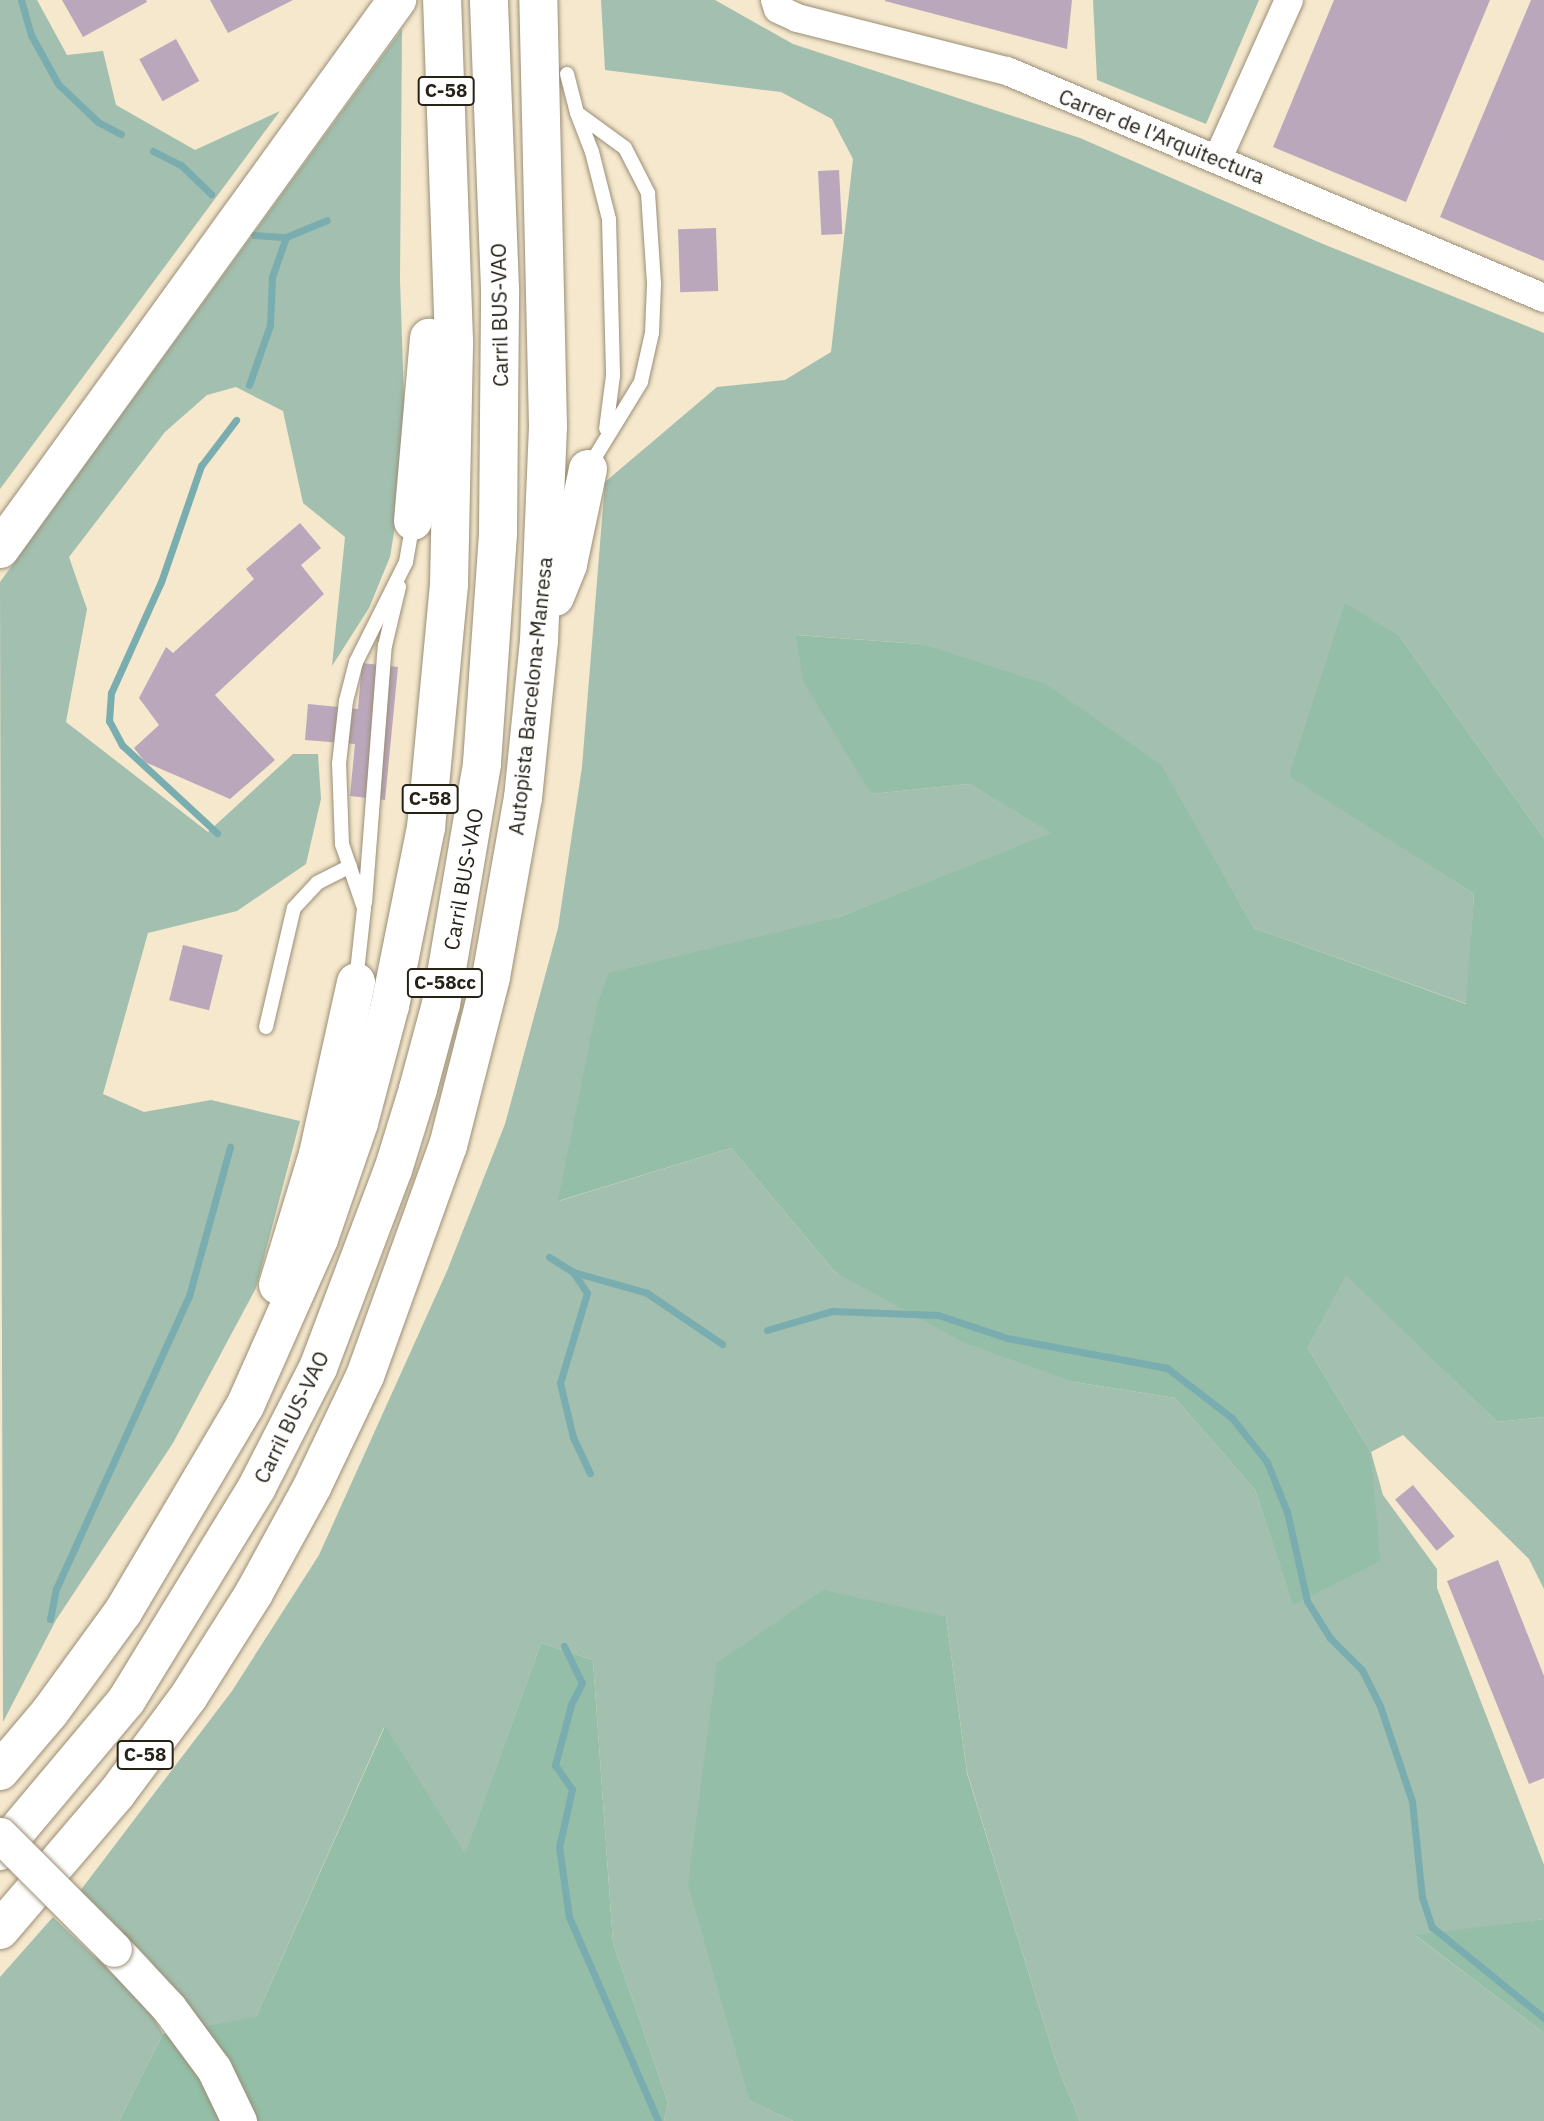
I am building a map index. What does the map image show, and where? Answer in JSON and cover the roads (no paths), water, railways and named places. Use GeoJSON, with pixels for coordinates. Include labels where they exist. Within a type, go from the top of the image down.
{"type":"FeatureCollection","features":[{"type":"Feature","properties":{"kind":"main road"},"geometry":{"type":"LineString","coordinates":[[0,549],[397,0]]}},
{"type":"Feature","properties":{"kind":"main road","name":"Carril BUS-VAO"},"geometry":{"type":"LineString","coordinates":[[0,1851],[126,1701],[257,1487],[322,1356],[393,1170],[425,1065],[463,891],[482,762],[498,533],[500,289],[489,0]]}},
{"type":"Feature","properties":{"kind":"main road","name":"Autopista Barcelona-Manresa"},"geometry":{"type":"LineString","coordinates":[[0,1930],[117,1793],[189,1696],[294,1520],[365,1376],[448,1146],[491,977],[523,798],[539,641],[548,426],[538,0]]}},
{"type":"Feature","properties":{"kind":"main road"},"geometry":{"type":"LineString","coordinates":[[565,0],[567,74]]}},
{"type":"Feature","properties":{"kind":"main road","name":"C-58"},"geometry":{"type":"LineString","coordinates":[[0,1771],[50,1712],[123,1612],[245,1406],[319,1239],[359,1123],[390,1006],[422,851],[440,706],[452,531],[454,355],[443,9]]}},
{"type":"Feature","properties":{"kind":"main road"},"geometry":{"type":"LineString","coordinates":[[413,521],[430,321],[449,163]]}},
{"type":"Feature","properties":{"kind":"main road"},"geometry":{"type":"LineString","coordinates":[[539,641],[568,564],[588,469]]}},
{"type":"Feature","properties":{"kind":"main road"},"geometry":{"type":"LineString","coordinates":[[245,1406],[293,1227],[318,1154],[356,982]]}},
{"type":"Feature","properties":{"kind":"street","name":"Carrer de l'Arquitectura"},"geometry":{"type":"LineString","coordinates":[[775,0],[778,9],[797,18],[1007,71],[1544,298]]}},
{"type":"Feature","properties":{"kind":"street"},"geometry":{"type":"LineString","coordinates":[[1218,158],[1289,0]]}},
{"type":"Feature","properties":{"kind":"street"},"geometry":{"type":"LineString","coordinates":[[0,1835],[169,2008],[214,2069],[239,2121]]}},
{"type":"Feature","properties":{"kind":"lane"},"geometry":{"type":"LineString","coordinates":[[567,74],[576,113],[592,152],[609,219],[613,376],[605,434]]}},
{"type":"Feature","properties":{"kind":"lane"},"geometry":{"type":"LineString","coordinates":[[576,113],[625,148],[648,193],[654,284],[652,333],[640,382],[605,434],[588,469]]}},
{"type":"Feature","properties":{"kind":"lane"},"geometry":{"type":"LineString","coordinates":[[356,982],[385,646],[413,521]]}},
{"type":"Feature","properties":{"kind":"lane"},"geometry":{"type":"LineString","coordinates":[[364,908],[342,844],[340,764],[345,701],[355,662],[405,562]]}},
{"type":"Feature","properties":{"kind":"lane"},"geometry":{"type":"LineString","coordinates":[[266,1027],[294,908],[317,883],[349,866]]}},
{"type":"Feature","properties":{"kind":"waterway"},"geometry":{"type":"LineString","coordinates":[[21,0],[31,35],[58,84],[98,122],[121,134]]}},
{"type":"Feature","properties":{"kind":"waterway"},"geometry":{"type":"LineString","coordinates":[[153,151],[181,165],[211,194]]}},
{"type":"Feature","properties":{"kind":"waterway"},"geometry":{"type":"LineString","coordinates":[[254,235],[286,237],[327,220]]}},
{"type":"Feature","properties":{"kind":"waterway"},"geometry":{"type":"LineString","coordinates":[[249,385],[270,325],[272,277],[286,237]]}},
{"type":"Feature","properties":{"kind":"waterway"},"geometry":{"type":"LineString","coordinates":[[217,833],[122,745],[109,721],[111,693],[161,582],[201,466],[236,420]]}},
{"type":"Feature","properties":{"kind":"waterway"},"geometry":{"type":"LineString","coordinates":[[50,1619],[56,1589],[189,1296],[230,1147]]}},
{"type":"Feature","properties":{"kind":"waterway"},"geometry":{"type":"LineString","coordinates":[[549,1257],[573,1272],[647,1293],[722,1344]]}},
{"type":"Feature","properties":{"kind":"waterway"},"geometry":{"type":"LineString","coordinates":[[573,1272],[587,1293],[560,1383],[573,1437],[590,1473]]}},
{"type":"Feature","properties":{"kind":"waterway"},"geometry":{"type":"LineString","coordinates":[[767,1330],[832,1311],[938,1315],[1007,1338],[1167,1368],[1232,1418],[1267,1462],[1287,1512],[1307,1601],[1330,1638],[1362,1670],[1380,1706],[1412,1801],[1422,1897],[1432,1927],[1544,2018]]}},
{"type":"Feature","properties":{"kind":"waterway"},"geometry":{"type":"LineString","coordinates":[[564,1646],[582,1683],[571,1705],[555,1765],[572,1789],[559,1847],[569,1917],[658,2121]]}}]}
